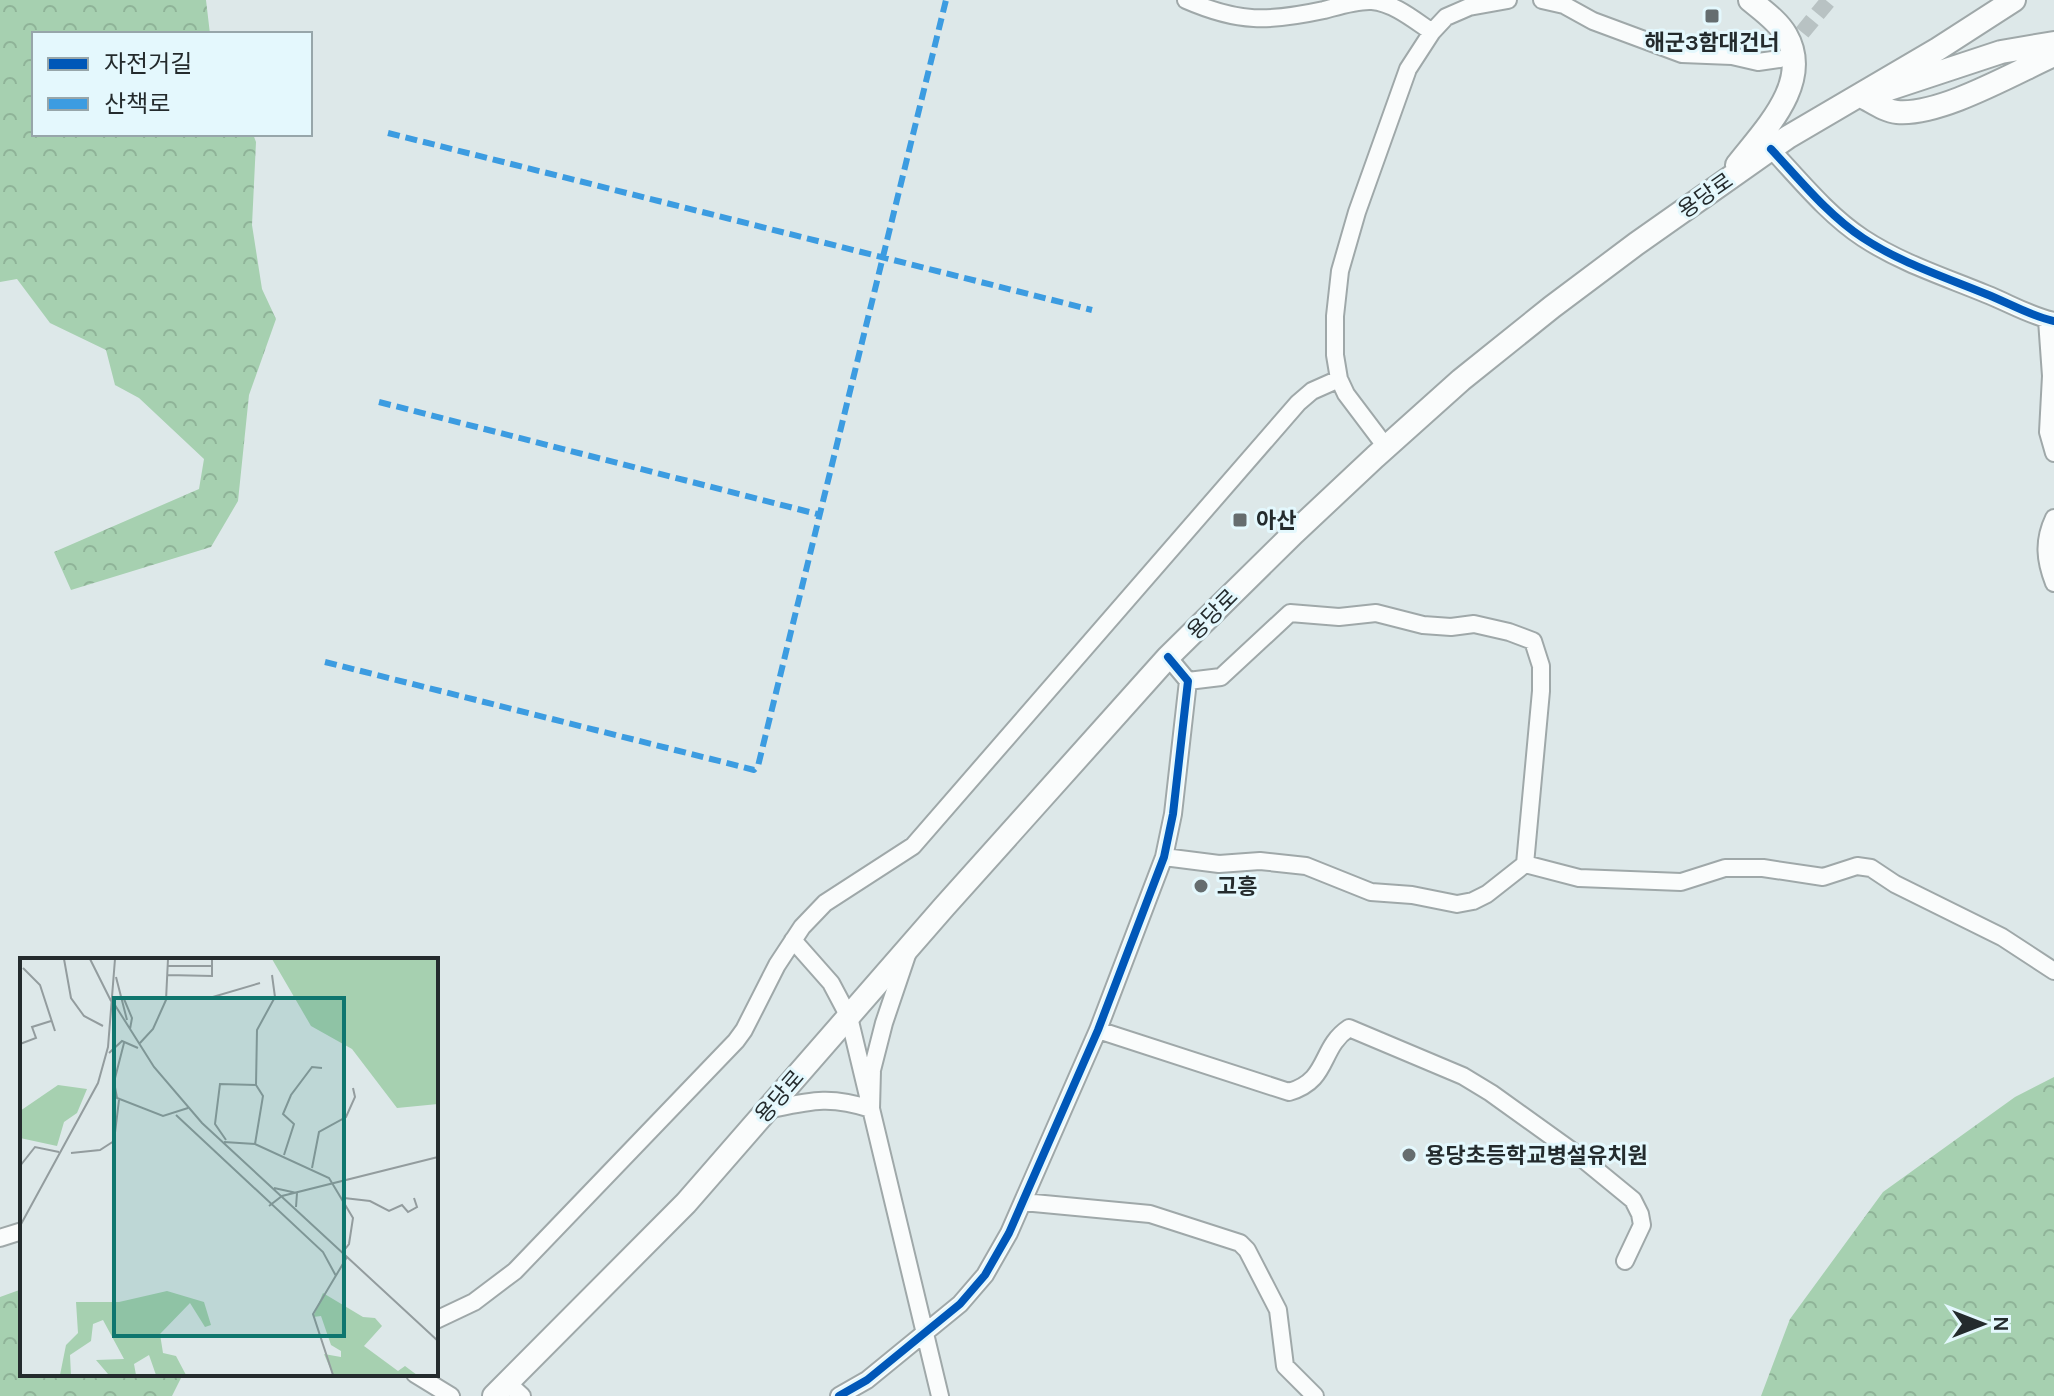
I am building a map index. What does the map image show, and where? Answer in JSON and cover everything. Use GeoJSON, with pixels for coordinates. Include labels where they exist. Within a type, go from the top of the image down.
{"type":"FeatureCollection","features":[{"type":"Feature","properties":{"kind":"main road"},"geometry":{"type":"LineString","coordinates":[[1724,182],[1774,117],[1795,73],[1793,51],[1785,32],[1750,0]]}},
{"type":"Feature","properties":{"kind":"main road","name":"용당로"},"geometry":{"type":"LineString","coordinates":[[508,1391],[686,1203],[1168,657],[1386,447],[1461,380],[1552,307],[1724,182],[1771,149],[2014,0]]}},
{"type":"Feature","properties":{"kind":"main road"},"geometry":{"type":"LineString","coordinates":[[1857,99],[2001,52],[2054,43]]}},
{"type":"Feature","properties":{"kind":"main road"},"geometry":{"type":"LineString","coordinates":[[1857,99],[1895,112],[1928,109],[2054,55]]}},
{"type":"Feature","properties":{"kind":"street"},"geometry":{"type":"LineString","coordinates":[[1186,0],[1215,13],[1257,19],[1282,19],[1373,1],[1405,14],[1432,32]]}},
{"type":"Feature","properties":{"kind":"street"},"geometry":{"type":"LineString","coordinates":[[1386,447],[1346,394],[1339,379],[1335,355],[1335,316],[1340,271],[1408,69],[1432,32],[1446,17],[1469,7],[1508,0]]}},
{"type":"Feature","properties":{"kind":"street"},"geometry":{"type":"LineString","coordinates":[[1542,0],[1564,5],[1593,21],[1682,54],[1732,56],[1758,62],[1780,59]]}},
{"type":"Feature","properties":{"kind":"street"},"geometry":{"type":"LineString","coordinates":[[1771,149],[1824,206],[1862,237],[1909,263],[2050,321],[2048,432],[2054,453]]}},
{"type":"Feature","properties":{"kind":"street"},"geometry":{"type":"LineString","coordinates":[[438,1319],[474,1302],[515,1271],[736,1041],[793,940],[825,903],[913,846],[1298,403],[1312,391],[1339,379]]}},
{"type":"Feature","properties":{"kind":"street"},"geometry":{"type":"LineString","coordinates":[[2054,518],[2048,532],[2046,556],[2054,583]]}},
{"type":"Feature","properties":{"kind":"street"},"geometry":{"type":"LineString","coordinates":[[1164,857],[1219,864],[1260,861],[1306,866],[1371,892],[1412,895],[1457,904],[1487,894],[1525,864],[1541,691],[1541,666],[1533,641],[1474,624],[1451,627],[1423,625],[1376,613],[1339,617],[1290,613],[1221,677],[1188,681]]}},
{"type":"Feature","properties":{"kind":"street"},"geometry":{"type":"LineString","coordinates":[[840,1396],[867,1380],[960,1304],[985,1275],[1023,1202],[1098,1030],[1164,857],[1173,814],[1188,681],[1168,657]]}},
{"type":"Feature","properties":{"kind":"street"},"geometry":{"type":"LineString","coordinates":[[1525,864],[1579,878],[1681,882],[1725,868],[1763,868],[1823,877],[1857,866],[1871,868],[1895,884],[2002,937],[2054,971]]}},
{"type":"Feature","properties":{"kind":"street"},"geometry":{"type":"LineString","coordinates":[[793,940],[831,983],[849,1017],[940,1396]]}},
{"type":"Feature","properties":{"kind":"street"},"geometry":{"type":"LineString","coordinates":[[871,1109],[872,1070],[884,1023],[910,947]]}},
{"type":"Feature","properties":{"kind":"street"},"geometry":{"type":"LineString","coordinates":[[1098,1030],[1289,1092],[1303,1088],[1314,1080],[1338,1035],[1349,1028],[1463,1076],[1583,1159],[1633,1200],[1642,1225],[1625,1261]]}},
{"type":"Feature","properties":{"kind":"street"},"geometry":{"type":"LineString","coordinates":[[767,1110],[814,1100],[842,1100],[871,1109]]}},
{"type":"Feature","properties":{"kind":"street"},"geometry":{"type":"LineString","coordinates":[[1023,1202],[1150,1214],[1240,1243],[1247,1250],[1278,1310],[1285,1366],[1315,1396]]}},
{"type":"Feature","properties":{"kind":"street"},"geometry":{"type":"LineString","coordinates":[[0,1238],[20,1232]]}},
{"type":"Feature","properties":{"kind":"street"},"geometry":{"type":"LineString","coordinates":[[418,1376],[451,1396]]}},
{"type":"Feature","properties":{"kind":"green space"},"geometry":{"type":"Polygon","coordinates":[[[0,0],[206,0],[210,32],[32,32],[32,136],[254,136],[252,225],[262,289],[276,319],[249,395],[238,501],[211,547],[71,590],[54,552],[199,489],[204,459],[139,398],[115,385],[106,350],[50,323],[17,279],[0,282],[0,0]]]}},
{"type":"Feature","properties":{"kind":"green space"},"geometry":{"type":"Polygon","coordinates":[[[2054,1077],[2054,1396],[1761,1396],[1790,1319],[1883,1192],[2015,1097],[2054,1077]]]}},
{"type":"Feature","properties":{"kind":"green space"},"geometry":{"type":"Polygon","coordinates":[[[20,1290],[20,1376],[182,1376],[172,1396],[0,1396],[0,1297],[20,1290]]]}},
{"type":"Feature","properties":{"kind":"tunnel"},"geometry":{"type":"LineString","coordinates":[[1787,51],[1829,0]]}},
{"type":"Feature","properties":{"kind":"marked path"},"geometry":{"type":"LineString","coordinates":[[325,662],[754,770],[758,766],[946,0]]}},
{"type":"Feature","properties":{"kind":"marked path"},"geometry":{"type":"LineString","coordinates":[[388,133],[1092,310]]}},
{"type":"Feature","properties":{"kind":"marked path"},"geometry":{"type":"LineString","coordinates":[[379,402],[821,515]]}},
{"type":"Feature","properties":{"kind":"cycle path"},"geometry":{"type":"LineString","coordinates":[[1771,149],[1838,219],[1863,238],[1923,269],[2054,321]]}},
{"type":"Feature","properties":{"kind":"cycle path"},"geometry":{"type":"LineString","coordinates":[[839,1396],[867,1380],[960,1304],[985,1275],[1009,1233],[1098,1030],[1164,857],[1173,814],[1188,681],[1168,657]]}},
{"type":"Feature","properties":{"kind":"place","name":"해군3함대건너"},"geometry":{"type":"Point","coordinates":[1712,16]}},
{"type":"Feature","properties":{"kind":"place","name":"아산"},"geometry":{"type":"Point","coordinates":[1240,520]}},
{"type":"Feature","properties":{"kind":"place","name":"고흥"},"geometry":{"type":"Point","coordinates":[1201,886]}},
{"type":"Feature","properties":{"kind":"place","name":"용당초등학교병설유치원"},"geometry":{"type":"Point","coordinates":[1409,1155]}}]}
